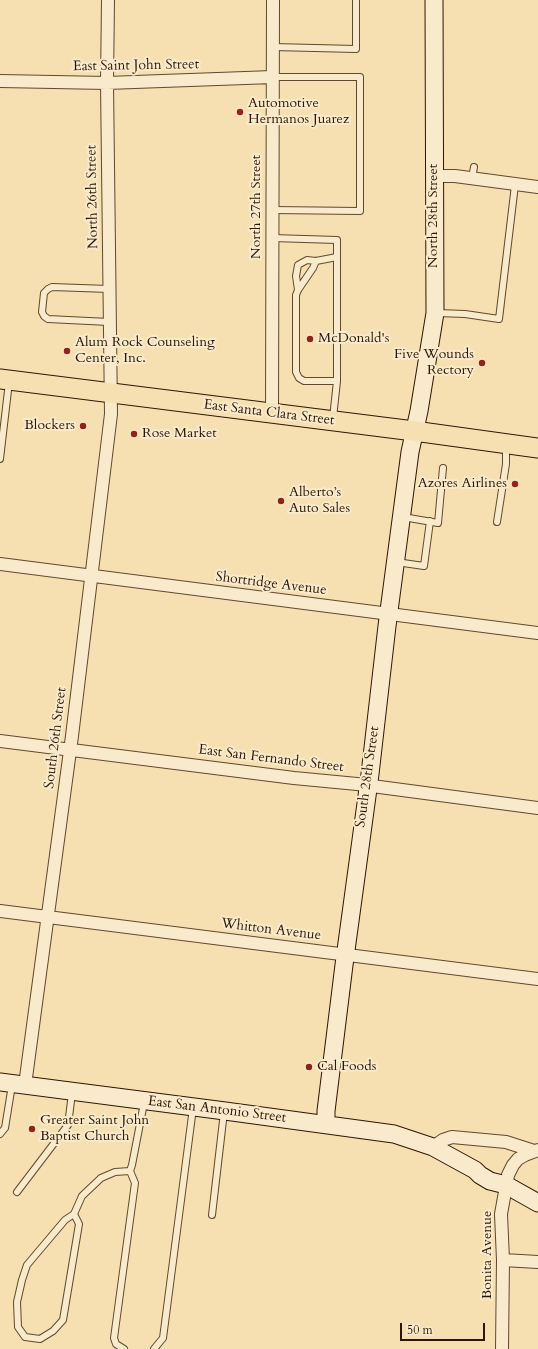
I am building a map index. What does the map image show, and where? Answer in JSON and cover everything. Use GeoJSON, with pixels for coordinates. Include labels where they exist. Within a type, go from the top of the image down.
{"type":"FeatureCollection","features":[{"type":"Feature","properties":{"kind":"main road","name":"East Santa Clara Street"},"geometry":{"type":"LineString","coordinates":[[5,379],[538,448]]}},
{"type":"Feature","properties":{"kind":"street","name":"North 26th Street"},"geometry":{"type":"LineString","coordinates":[[108,0],[107,83],[111,393]]}},
{"type":"Feature","properties":{"kind":"street","name":"North 27th Street"},"geometry":{"type":"LineString","coordinates":[[272,413],[273,0]]}},
{"type":"Feature","properties":{"kind":"street","name":"North 28th Street"},"geometry":{"type":"LineString","coordinates":[[414,431],[435,313],[434,0]]}},
{"type":"Feature","properties":{"kind":"street","name":"East Saint John Street"},"geometry":{"type":"LineString","coordinates":[[0,81],[107,83],[273,77]]}},
{"type":"Feature","properties":{"kind":"street"},"geometry":{"type":"LineString","coordinates":[[434,176],[473,173],[515,185],[538,187]]}},
{"type":"Feature","properties":{"kind":"street","name":"South 26th Street"},"geometry":{"type":"LineString","coordinates":[[12,1084],[48,917],[111,414],[111,393]]}},
{"type":"Feature","properties":{"kind":"street","name":"South 28th Street"},"geometry":{"type":"LineString","coordinates":[[326,1124],[326,1111],[345,954],[414,431]]}},
{"type":"Feature","properties":{"kind":"street","name":"Shortridge Avenue"},"geometry":{"type":"LineString","coordinates":[[0,564],[91,577],[538,633]]}},
{"type":"Feature","properties":{"kind":"street","name":"East San Fernando Street"},"geometry":{"type":"LineString","coordinates":[[0,741],[368,785],[538,808]]}},
{"type":"Feature","properties":{"kind":"street","name":"Whitton Avenue"},"geometry":{"type":"LineString","coordinates":[[0,911],[345,954],[538,980]]}},
{"type":"Feature","properties":{"kind":"street","name":"East San Antonio Street"},"geometry":{"type":"LineString","coordinates":[[12,1084],[193,1106],[394,1134],[433,1147],[475,1170],[480,1175],[506,1185],[538,1203]]}},
{"type":"Feature","properties":{"kind":"street"},"geometry":{"type":"LineString","coordinates":[[433,1147],[443,1140],[452,1137],[506,1142],[536,1151]]}},
{"type":"Feature","properties":{"kind":"street","name":"Bonita Avenue"},"geometry":{"type":"LineString","coordinates":[[502,1349],[502,1214],[506,1185],[508,1175],[513,1165],[525,1155],[536,1151]]}},
{"type":"Feature","properties":{"kind":"street"},"geometry":{"type":"LineString","coordinates":[[503,1260],[538,1262]]}},
{"type":"Feature","properties":{"kind":"lane"},"geometry":{"type":"LineString","coordinates":[[273,47],[356,49],[356,0]]}},
{"type":"Feature","properties":{"kind":"lane"},"geometry":{"type":"LineString","coordinates":[[272,210],[360,211],[360,77],[273,77]]}},
{"type":"Feature","properties":{"kind":"lane"},"geometry":{"type":"LineString","coordinates":[[435,313],[465,314],[499,319],[515,185]]}},
{"type":"Feature","properties":{"kind":"lane"},"geometry":{"type":"LineString","coordinates":[[272,238],[337,240],[337,381],[333,421]]}},
{"type":"Feature","properties":{"kind":"lane"},"geometry":{"type":"LineString","coordinates":[[298,290],[296,276],[298,265],[307,260],[337,257]]}},
{"type":"Feature","properties":{"kind":"lane"},"geometry":{"type":"LineString","coordinates":[[316,260],[313,268],[296,295],[297,376],[304,381],[337,381]]}},
{"type":"Feature","properties":{"kind":"lane"},"geometry":{"type":"LineString","coordinates":[[109,288],[52,287],[44,293],[42,312],[48,319],[109,322]]}},
{"type":"Feature","properties":{"kind":"lane"},"geometry":{"type":"LineString","coordinates":[[0,459],[5,379]]}},
{"type":"Feature","properties":{"kind":"lane"},"geometry":{"type":"LineString","coordinates":[[497,522],[506,464],[506,444]]}},
{"type":"Feature","properties":{"kind":"lane"},"geometry":{"type":"LineString","coordinates":[[402,517],[438,523],[443,468]]}},
{"type":"Feature","properties":{"kind":"lane"},"geometry":{"type":"LineString","coordinates":[[396,562],[424,566],[430,521]]}},
{"type":"Feature","properties":{"kind":"lane"},"geometry":{"type":"LineString","coordinates":[[0,1134],[5,1128],[12,1084]]}},
{"type":"Feature","properties":{"kind":"lane"},"geometry":{"type":"LineString","coordinates":[[17,1192],[68,1125],[72,1091]]}},
{"type":"Feature","properties":{"kind":"lane"},"geometry":{"type":"LineString","coordinates":[[124,1349],[116,1344],[114,1338],[135,1183],[130,1171],[144,1101]]}},
{"type":"Feature","properties":{"kind":"lane"},"geometry":{"type":"LineString","coordinates":[[154,1349],[163,1338],[193,1106]]}},
{"type":"Feature","properties":{"kind":"lane"},"geometry":{"type":"LineString","coordinates":[[212,1215],[225,1111]]}},
{"type":"Feature","properties":{"kind":"lane"},"geometry":{"type":"LineString","coordinates":[[74,1214],[79,1224],[63,1320],[53,1331],[40,1338],[25,1336],[18,1327],[18,1302],[26,1265],[65,1220],[74,1214],[82,1196],[101,1178],[116,1172],[130,1171]]}},
{"type":"Feature","properties":{"kind":"place","name":"Automotive Hermanos Juarez"},"geometry":{"type":"Point","coordinates":[240,112]}},
{"type":"Feature","properties":{"kind":"place","name":"McDonald's"},"geometry":{"type":"Point","coordinates":[310,339]}},
{"type":"Feature","properties":{"kind":"place","name":"Alum Rock Counseling Center, Inc."},"geometry":{"type":"Point","coordinates":[67,351]}},
{"type":"Feature","properties":{"kind":"place","name":"Five Wounds Rectory"},"geometry":{"type":"Point","coordinates":[482,363]}},
{"type":"Feature","properties":{"kind":"place","name":"Blockers"},"geometry":{"type":"Point","coordinates":[83,426]}},
{"type":"Feature","properties":{"kind":"place","name":"Rose Market"},"geometry":{"type":"Point","coordinates":[134,434]}},
{"type":"Feature","properties":{"kind":"place","name":"Azores Airlines"},"geometry":{"type":"Point","coordinates":[515,484]}},
{"type":"Feature","properties":{"kind":"place","name":"Alberto’s Auto Sales"},"geometry":{"type":"Point","coordinates":[281,501]}},
{"type":"Feature","properties":{"kind":"place","name":"Cal Foods"},"geometry":{"type":"Point","coordinates":[309,1067]}},
{"type":"Feature","properties":{"kind":"place","name":"Greater Saint John Baptist Church"},"geometry":{"type":"Point","coordinates":[32,1129]}}]}
